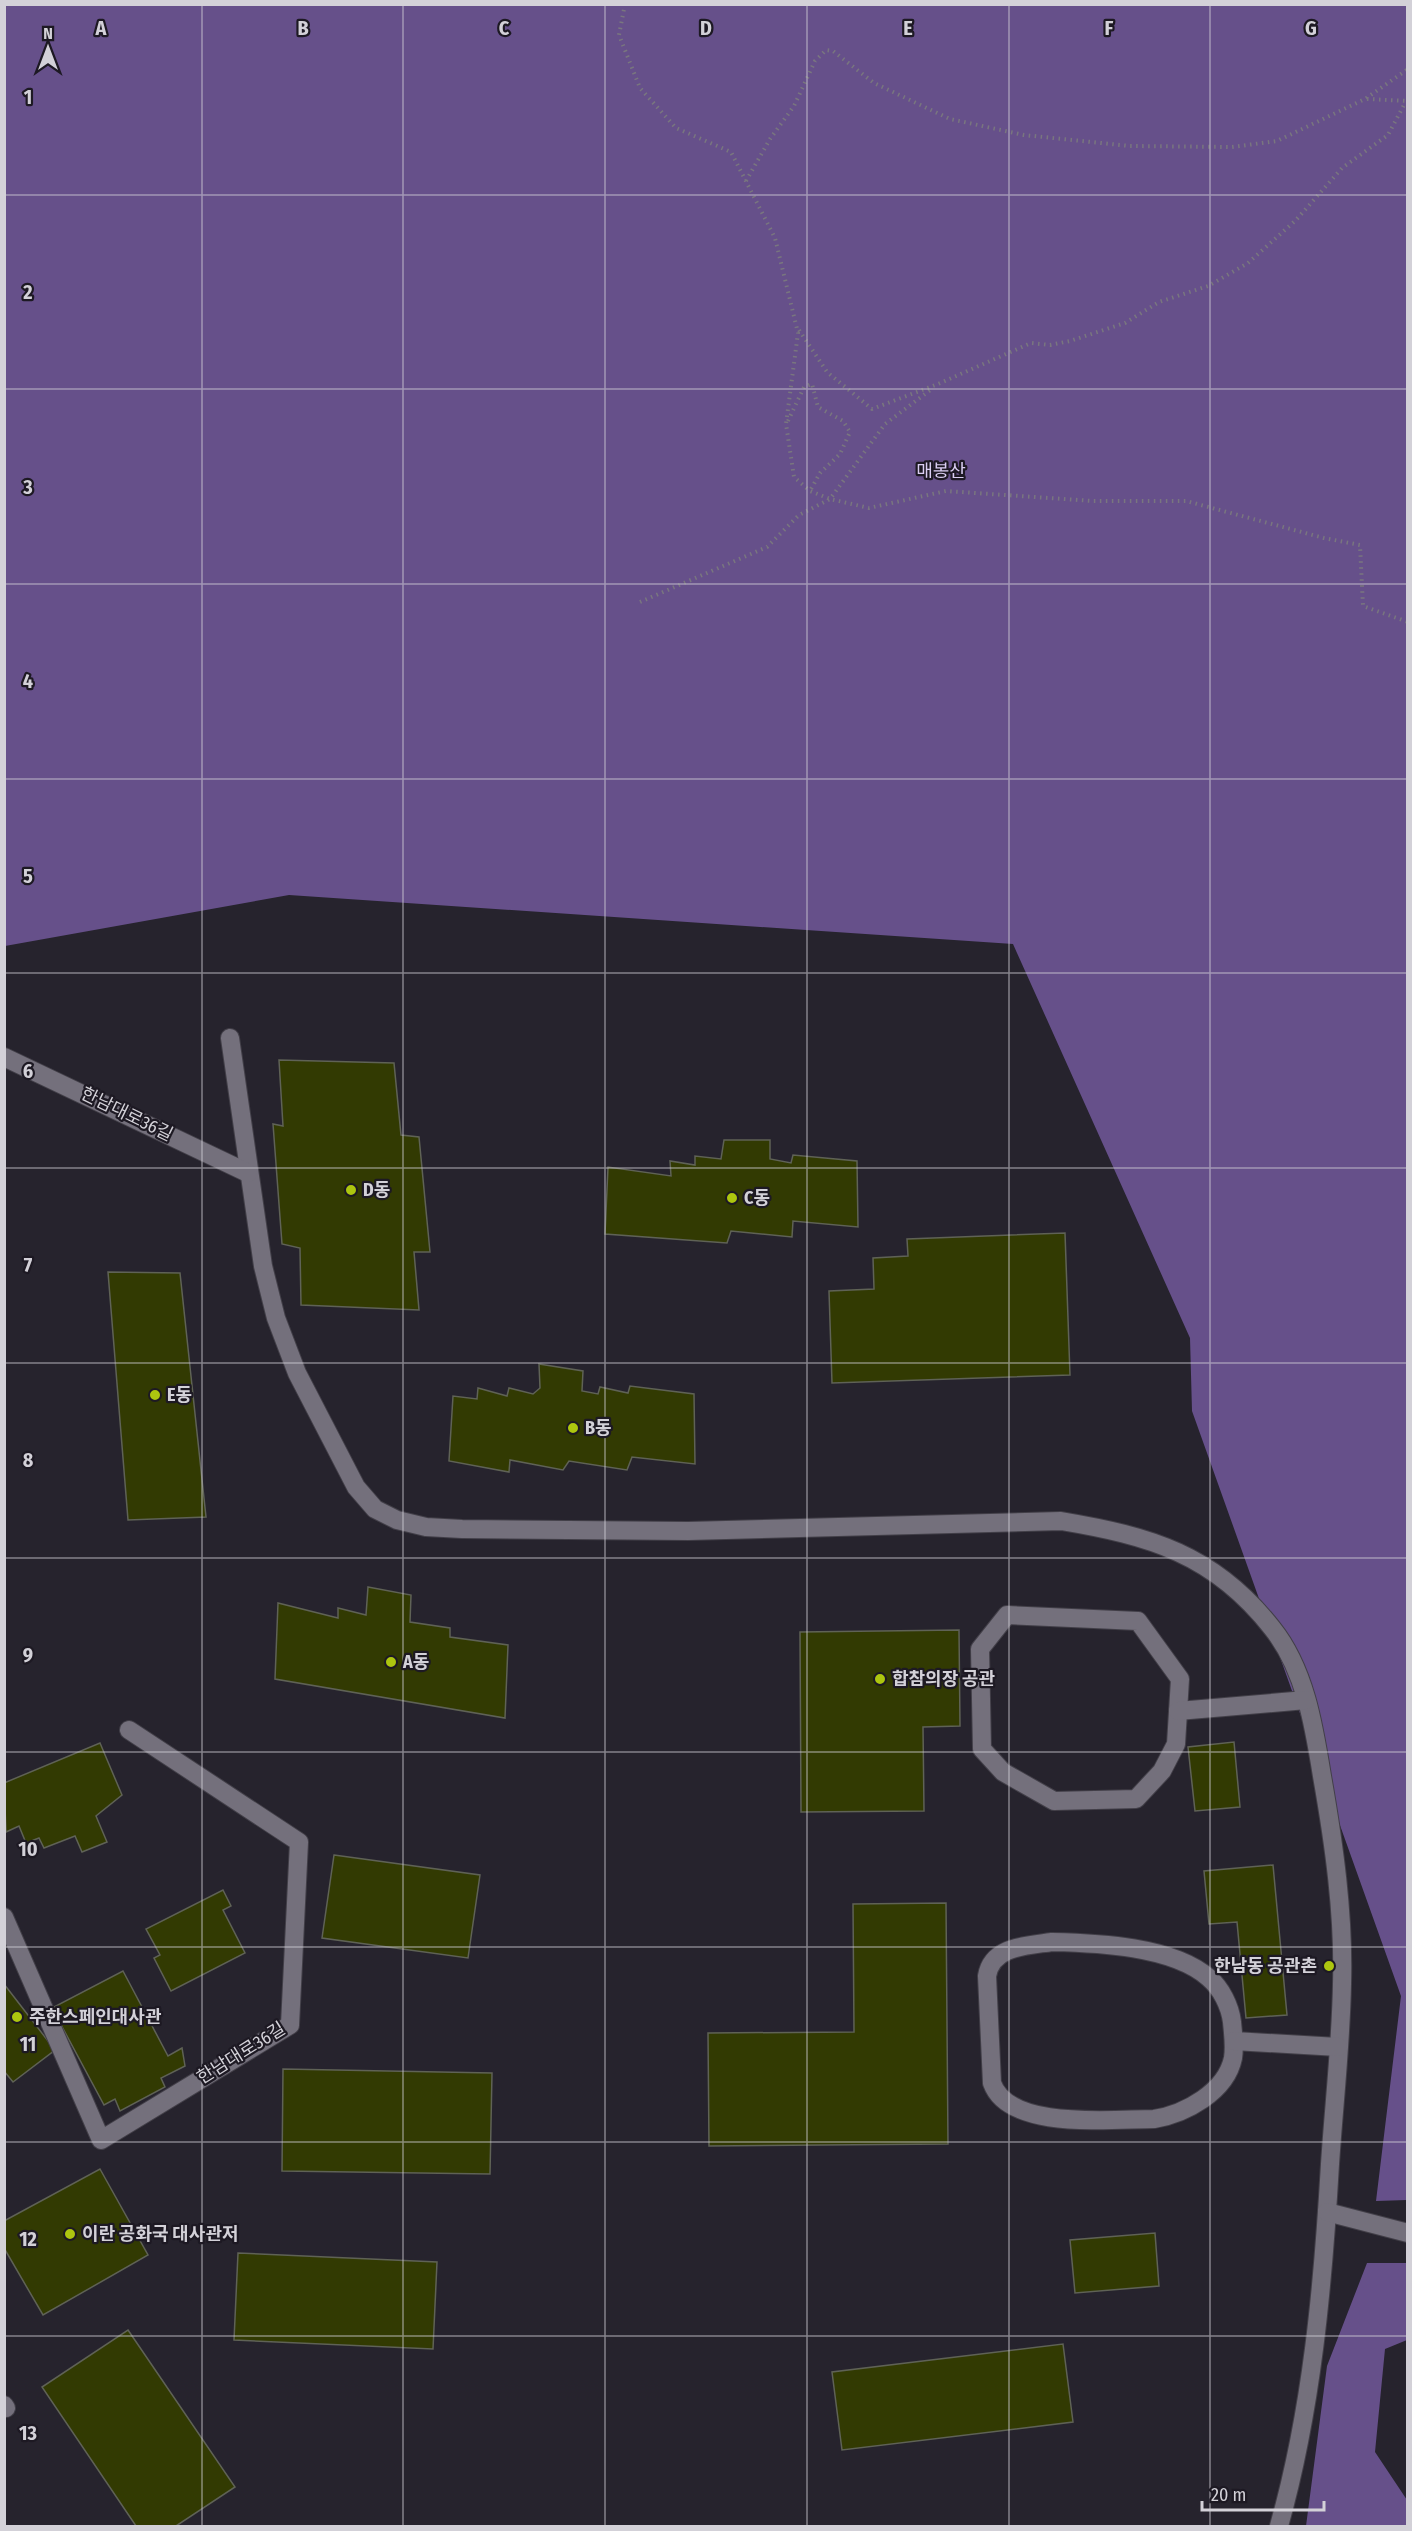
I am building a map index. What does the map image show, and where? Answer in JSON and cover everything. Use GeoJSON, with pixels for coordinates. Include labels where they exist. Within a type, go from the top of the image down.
{"type":"FeatureCollection","features":[{"type":"Feature","properties":{"kind":"street"},"geometry":{"type":"LineString","coordinates":[[230,1038],[264,1266],[276,1318],[297,1373],[356,1487],[375,1509],[397,1520],[426,1527],[688,1532],[1061,1521],[1120,1531],[1192,1557],[1224,1579],[1274,1630],[1292,1660],[1316,1737],[1335,1852],[1342,1983],[1322,2293],[1297,2458],[1280,2526]]}},
{"type":"Feature","properties":{"kind":"street","name":"한남대로36길"},"geometry":{"type":"LineString","coordinates":[[4,1057],[249,1173]]}},
{"type":"Feature","properties":{"kind":"street"},"geometry":{"type":"LineString","coordinates":[[1007,1615],[1138,1621],[1180,1680],[1178,1711],[1176,1744],[1162,1771],[1136,1799],[1054,1801],[1003,1772],[982,1749],[980,1649],[1007,1615]]}},
{"type":"Feature","properties":{"kind":"street"},"geometry":{"type":"LineString","coordinates":[[1178,1711],[1306,1700]]}},
{"type":"Feature","properties":{"kind":"street","name":"한남대로36길"},"geometry":{"type":"LineString","coordinates":[[4,1917],[101,2140],[290,2025],[299,1842],[129,1730]]}},
{"type":"Feature","properties":{"kind":"street"},"geometry":{"type":"LineString","coordinates":[[1052,1942],[1118,1944],[1157,1955],[1188,1965],[1210,1978],[1227,2005],[1234,2041],[1233,2060],[1219,2083],[1186,2109],[1171,2116],[1075,2119],[1024,2112],[1006,2103],[995,2092],[992,2083],[987,1976],[989,1964],[998,1955],[1016,1948],[1052,1942]]}},
{"type":"Feature","properties":{"kind":"street"},"geometry":{"type":"LineString","coordinates":[[1234,2041],[1338,2047]]}},
{"type":"Feature","properties":{"kind":"street"},"geometry":{"type":"LineString","coordinates":[[1327,2212],[1407,2233]]}},
{"type":"Feature","properties":{"kind":"path"},"geometry":{"type":"LineString","coordinates":[[625,4],[619,34],[640,88],[676,128],[731,152],[775,238],[798,333],[786,424],[794,477],[810,491],[830,500],[869,508],[946,491],[1093,501],[1186,501],[1324,538],[1360,544],[1363,606],[1407,622]]}},
{"type":"Feature","properties":{"kind":"path"},"geometry":{"type":"LineString","coordinates":[[746,181],[770,139],[794,106],[815,62],[826,50],[833,51],[874,83],[950,119],[1024,135],[1107,143],[1232,147],[1277,141],[1365,99],[1407,69]]}},
{"type":"Feature","properties":{"kind":"path"},"geometry":{"type":"LineString","coordinates":[[796,327],[827,372],[872,409],[938,384],[1031,343],[1050,345],[1070,341],[1125,323],[1159,302],[1208,286],[1248,263],[1296,220],[1342,168],[1388,135],[1406,102],[1365,99]]}},
{"type":"Feature","properties":{"kind":"path"},"geometry":{"type":"LineString","coordinates":[[786,424],[804,387],[812,384],[818,407],[843,421],[850,432],[840,454],[820,472],[810,491]]}},
{"type":"Feature","properties":{"kind":"path"},"geometry":{"type":"LineString","coordinates":[[640,602],[766,547],[799,515],[830,500],[885,424],[938,384]]}},
{"type":"Feature","properties":{"kind":"green space","name":"매봉산"},"geometry":{"type":"Polygon","coordinates":[[[5,5],[1407,5],[1407,2200],[1376,2201],[1401,1996],[1192,1411],[1190,1338],[1013,944],[289,895],[5,946],[5,5]]]}},
{"type":"Feature","properties":{"kind":"green space"},"geometry":{"type":"Polygon","coordinates":[[[1367,2263],[1407,2263],[1407,2340],[1385,2349],[1375,2452],[1407,2500],[1407,2526],[1306,2526],[1327,2366],[1367,2263]]]}},
{"type":"Feature","properties":{"kind":"building","name":"D동"},"geometry":{"type":"Polygon","coordinates":[[[279,1060],[394,1063],[401,1135],[419,1137],[430,1252],[414,1252],[419,1310],[301,1305],[300,1248],[282,1244],[273,1124],[283,1126],[279,1060]]]}},
{"type":"Feature","properties":{"kind":"building","name":"C동"},"geometry":{"type":"Polygon","coordinates":[[[724,1140],[770,1140],[770,1159],[791,1163],[793,1155],[857,1161],[858,1227],[793,1221],[792,1237],[731,1231],[727,1243],[605,1234],[608,1167],[671,1176],[670,1161],[695,1165],[695,1156],[721,1159],[724,1140]]]}},
{"type":"Feature","properties":{"kind":"building"},"geometry":{"type":"Polygon","coordinates":[[[1065,1233],[1070,1375],[832,1383],[829,1291],[874,1289],[873,1258],[908,1256],[907,1239],[1065,1233]]]}},
{"type":"Feature","properties":{"kind":"building","name":"E동"},"geometry":{"type":"Polygon","coordinates":[[[108,1272],[180,1273],[206,1517],[128,1520],[108,1272]]]}},
{"type":"Feature","properties":{"kind":"building","name":"B동"},"geometry":{"type":"Polygon","coordinates":[[[539,1364],[583,1371],[582,1391],[598,1394],[600,1387],[628,1393],[630,1386],[694,1394],[695,1464],[632,1457],[627,1470],[569,1461],[563,1470],[510,1460],[509,1472],[449,1461],[453,1396],[477,1399],[478,1388],[507,1396],[509,1388],[533,1394],[540,1388],[539,1364]]]}},
{"type":"Feature","properties":{"kind":"building","name":"A동"},"geometry":{"type":"Polygon","coordinates":[[[368,1587],[411,1595],[410,1622],[450,1628],[450,1637],[508,1645],[505,1718],[275,1679],[278,1603],[338,1618],[338,1608],[366,1615],[368,1587]]]}},
{"type":"Feature","properties":{"kind":"building","name":"합참의장 공관"},"geometry":{"type":"Polygon","coordinates":[[[959,1630],[960,1726],[923,1727],[924,1811],[801,1812],[800,1632],[959,1630]]]}},
{"type":"Feature","properties":{"kind":"building"},"geometry":{"type":"Polygon","coordinates":[[[1234,1742],[1240,1807],[1195,1811],[1188,1747],[1234,1742]]]}},
{"type":"Feature","properties":{"kind":"building"},"geometry":{"type":"Polygon","coordinates":[[[100,1743],[122,1795],[96,1816],[107,1842],[82,1852],[75,1836],[44,1848],[39,1838],[26,1843],[19,1826],[6,1832],[4,1783],[100,1743]]]}},
{"type":"Feature","properties":{"kind":"building"},"geometry":{"type":"Polygon","coordinates":[[[334,1855],[480,1875],[468,1958],[322,1938],[334,1855]]]}},
{"type":"Feature","properties":{"kind":"building"},"geometry":{"type":"Polygon","coordinates":[[[1273,1865],[1287,2015],[1246,2018],[1237,1922],[1209,1924],[1204,1871],[1273,1865]]]}},
{"type":"Feature","properties":{"kind":"building"},"geometry":{"type":"Polygon","coordinates":[[[223,1890],[231,1906],[223,1910],[245,1953],[171,1991],[154,1958],[160,1955],[146,1929],[223,1890]]]}},
{"type":"Feature","properties":{"kind":"building"},"geometry":{"type":"Polygon","coordinates":[[[946,1903],[948,2144],[709,2146],[708,2033],[854,2032],[853,1904],[946,1903]]]}},
{"type":"Feature","properties":{"kind":"building"},"geometry":{"type":"Polygon","coordinates":[[[123,1971],[168,2056],[182,2048],[185,2066],[161,2078],[165,2087],[120,2111],[115,2099],[104,2105],[52,2008],[123,1971]]]}},
{"type":"Feature","properties":{"kind":"building","name":"주한스페인대사관"},"geometry":{"type":"Polygon","coordinates":[[[4,1984],[55,2050],[13,2082],[4,2071],[4,1984]]]}},
{"type":"Feature","properties":{"kind":"building"},"geometry":{"type":"Polygon","coordinates":[[[283,2069],[492,2073],[490,2174],[282,2171],[283,2069]]]}},
{"type":"Feature","properties":{"kind":"building","name":"이란 공화국 대사관저"},"geometry":{"type":"Polygon","coordinates":[[[100,2169],[148,2255],[43,2315],[4,2248],[4,2221],[100,2169]]]}},
{"type":"Feature","properties":{"kind":"building"},"geometry":{"type":"Polygon","coordinates":[[[1155,2233],[1159,2286],[1075,2293],[1070,2240],[1155,2233]]]}},
{"type":"Feature","properties":{"kind":"building"},"geometry":{"type":"Polygon","coordinates":[[[238,2253],[437,2262],[433,2349],[234,2340],[238,2253]]]}},
{"type":"Feature","properties":{"kind":"building"},"geometry":{"type":"Polygon","coordinates":[[[128,2330],[235,2487],[176,2526],[136,2526],[42,2387],[128,2330]]]}},
{"type":"Feature","properties":{"kind":"building"},"geometry":{"type":"Polygon","coordinates":[[[1063,2344],[1073,2422],[842,2450],[832,2372],[1063,2344]]]}},
{"type":"Feature","properties":{"kind":"place","name":"D동"},"geometry":{"type":"Point","coordinates":[351,1190]}},
{"type":"Feature","properties":{"kind":"place","name":"C동"},"geometry":{"type":"Point","coordinates":[732,1198]}},
{"type":"Feature","properties":{"kind":"place","name":"E동"},"geometry":{"type":"Point","coordinates":[155,1395]}},
{"type":"Feature","properties":{"kind":"place","name":"B동"},"geometry":{"type":"Point","coordinates":[573,1428]}},
{"type":"Feature","properties":{"kind":"place","name":"A동"},"geometry":{"type":"Point","coordinates":[391,1662]}},
{"type":"Feature","properties":{"kind":"place","name":"합참의장 공관"},"geometry":{"type":"Point","coordinates":[880,1679]}},
{"type":"Feature","properties":{"kind":"place","name":"한남동 공관촌"},"geometry":{"type":"Point","coordinates":[1329,1966]}},
{"type":"Feature","properties":{"kind":"place","name":"주한스페인대사관"},"geometry":{"type":"Point","coordinates":[17,2017]}},
{"type":"Feature","properties":{"kind":"place","name":"이란 공화국 대사관저"},"geometry":{"type":"Point","coordinates":[70,2234]}}]}
